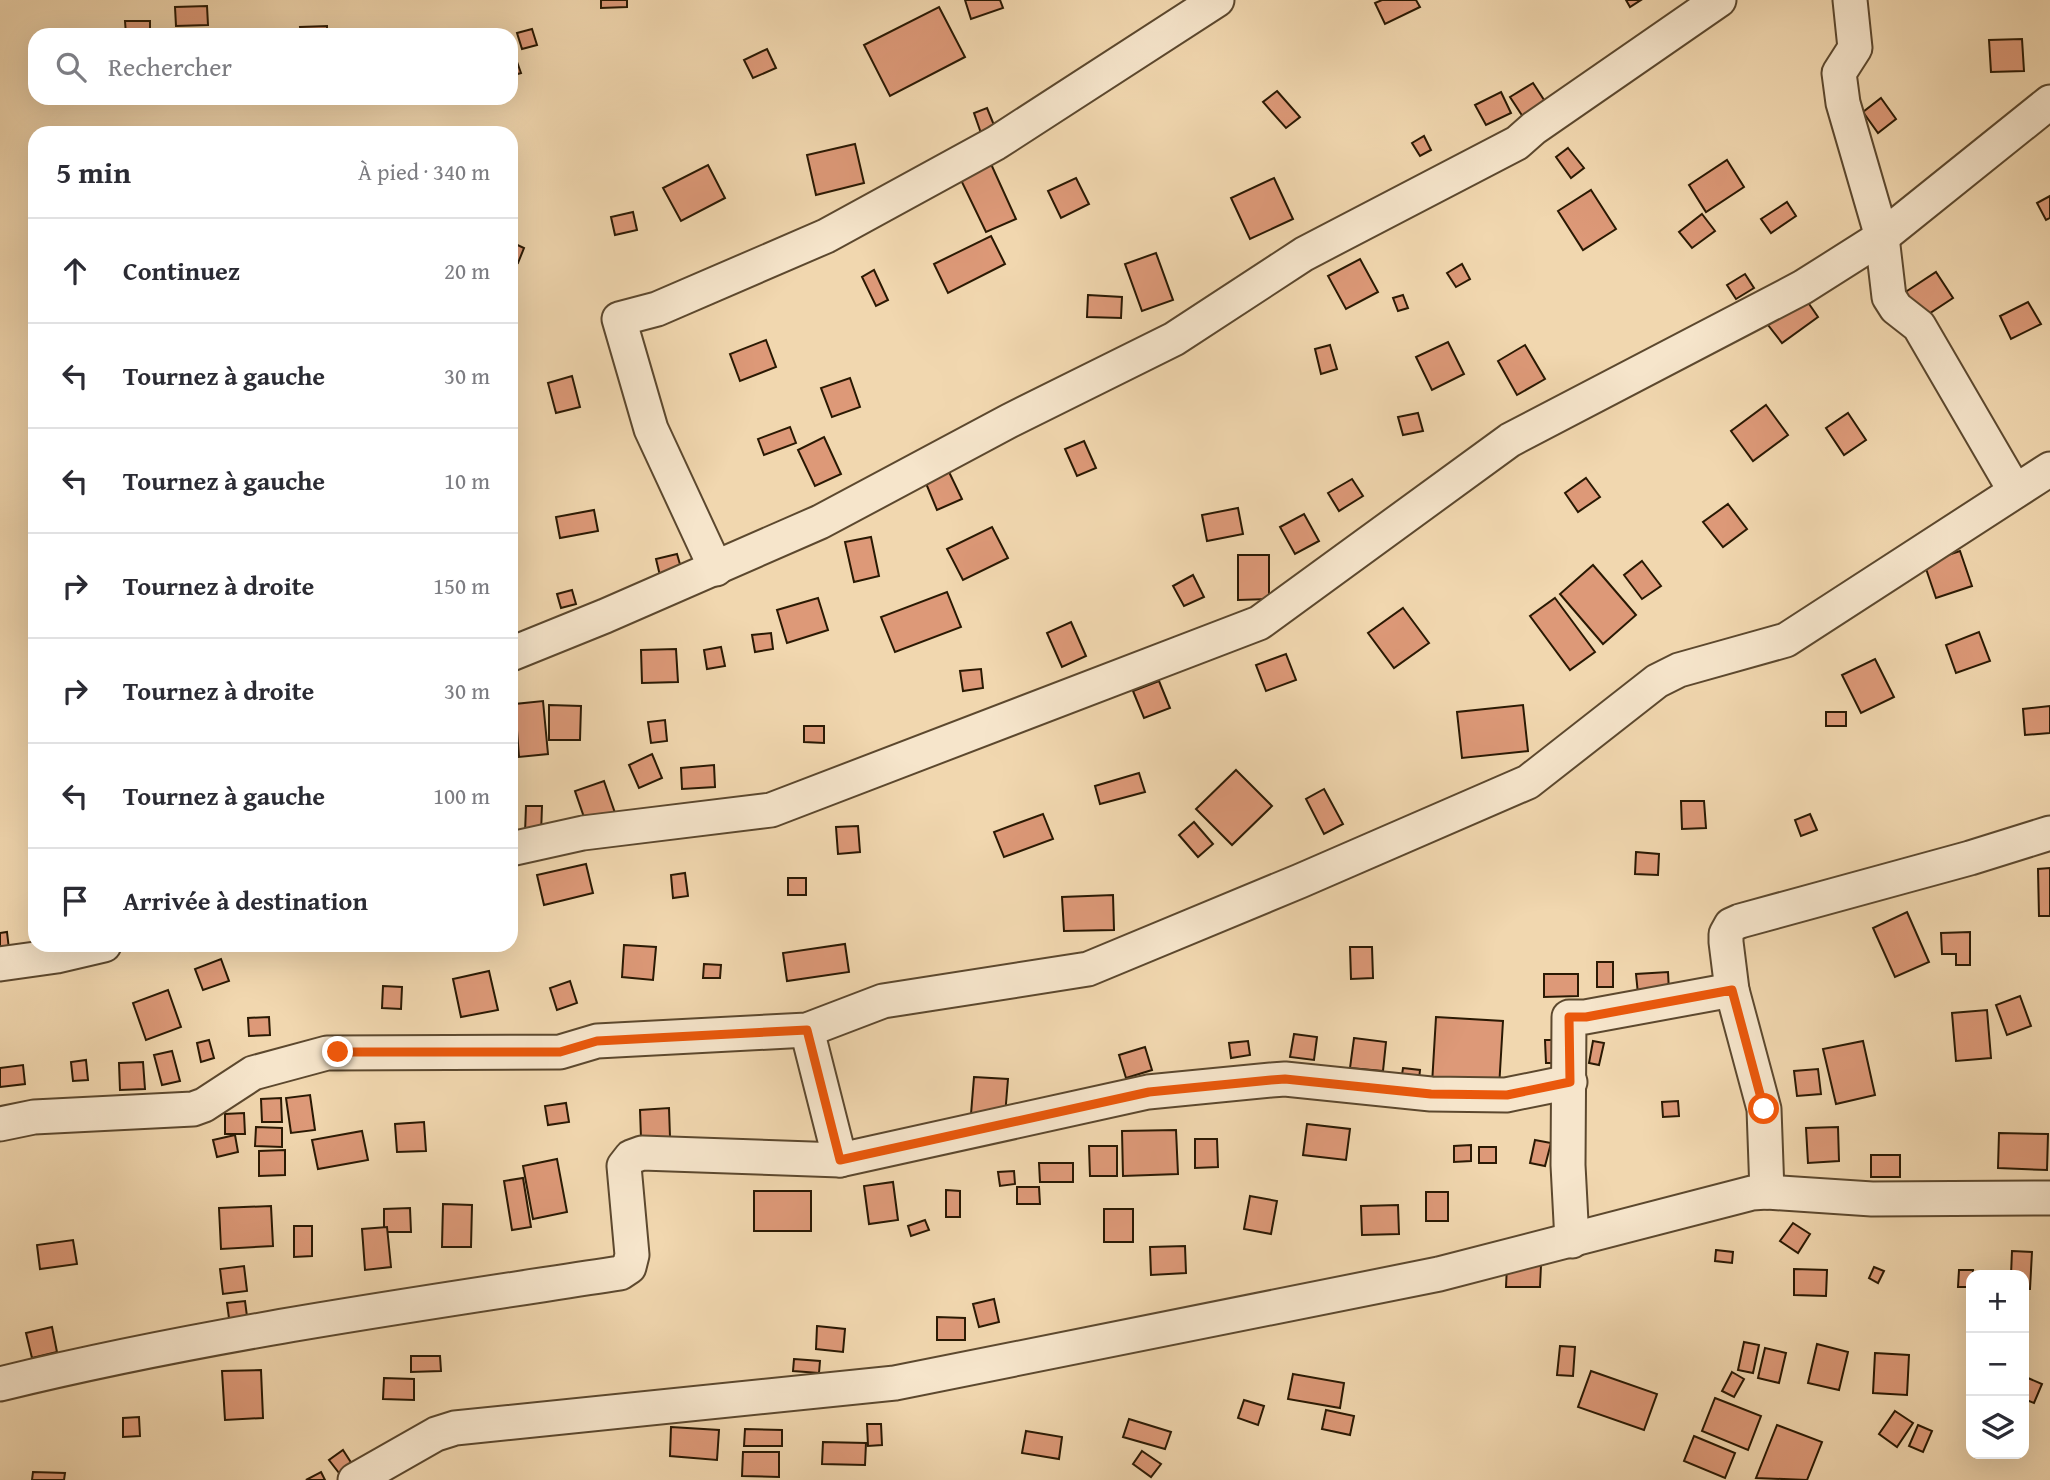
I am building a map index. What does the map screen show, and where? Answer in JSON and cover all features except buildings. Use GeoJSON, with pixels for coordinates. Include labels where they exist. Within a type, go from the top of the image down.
{"type":"FeatureCollection","features":[{"type":"Feature","properties":{"kind":"street"},"geometry":{"type":"LineString","coordinates":[[716,569],[651,429],[619,318],[657,309],[825,236],[996,143],[1217,0]]}},
{"type":"Feature","properties":{"kind":"street"},"geometry":{"type":"LineString","coordinates":[[518,651],[716,569],[820,522],[1009,421],[1174,339],[1304,254],[1517,143],[1534,128],[1719,0]]}},
{"type":"Feature","properties":{"kind":"street"},"geometry":{"type":"LineString","coordinates":[[1850,0],[1855,48],[1839,73],[1843,103],[1882,237],[1889,297],[1896,308],[1919,326],[2015,491]]}},
{"type":"Feature","properties":{"kind":"street"},"geometry":{"type":"LineString","coordinates":[[518,847],[583,833],[771,810],[1259,623],[1510,440],[1802,287],[1882,237],[2050,102]]}},
{"type":"Feature","properties":{"kind":"street"},"geometry":{"type":"LineString","coordinates":[[0,1124],[34,1117],[193,1109],[204,1105],[253,1073],[327,1053],[560,1052],[597,1041],[807,1030],[883,1001],[1088,969],[1528,782],[1657,681],[1679,670],[1786,640],[2050,468]]}},
{"type":"Feature","properties":{"kind":"street"},"geometry":{"type":"LineString","coordinates":[[1767,1192],[1764,1109],[1732,990],[1726,934],[1731,925],[1740,920],[1970,858],[2050,833]]}},
{"type":"Feature","properties":{"kind":"street"},"geometry":{"type":"LineString","coordinates":[[0,964],[74,952]]}},
{"type":"Feature","properties":{"kind":"street"},"geometry":{"type":"LineString","coordinates":[[1572,1241],[1568,1165],[1569,1017],[1586,1017],[1732,990]]}},
{"type":"Feature","properties":{"kind":"street"},"geometry":{"type":"LineString","coordinates":[[807,1030],[840,1160]]}},
{"type":"Feature","properties":{"kind":"street"},"geometry":{"type":"LineString","coordinates":[[0,1384],[84,1364],[332,1317],[620,1273],[629,1267],[632,1255],[624,1166],[631,1157],[642,1153],[840,1160],[1149,1092],[1285,1079],[1431,1094],[1507,1095],[1570,1082]]}},
{"type":"Feature","properties":{"kind":"street"},"geometry":{"type":"LineString","coordinates":[[355,1480],[436,1434],[456,1427],[895,1383],[1438,1274],[1752,1193],[1872,1199],[2050,1198]]}},
{"type":"Feature","properties":{"kind":"route"},"geometry":{"type":"LineString","coordinates":[[338,1052],[560,1052],[597,1041],[807,1030],[840,1160],[1149,1092],[1271,1080],[1285,1079],[1431,1094],[1507,1095],[1570,1082],[1569,1017],[1586,1017],[1732,990],[1764,1109]]}}]}
